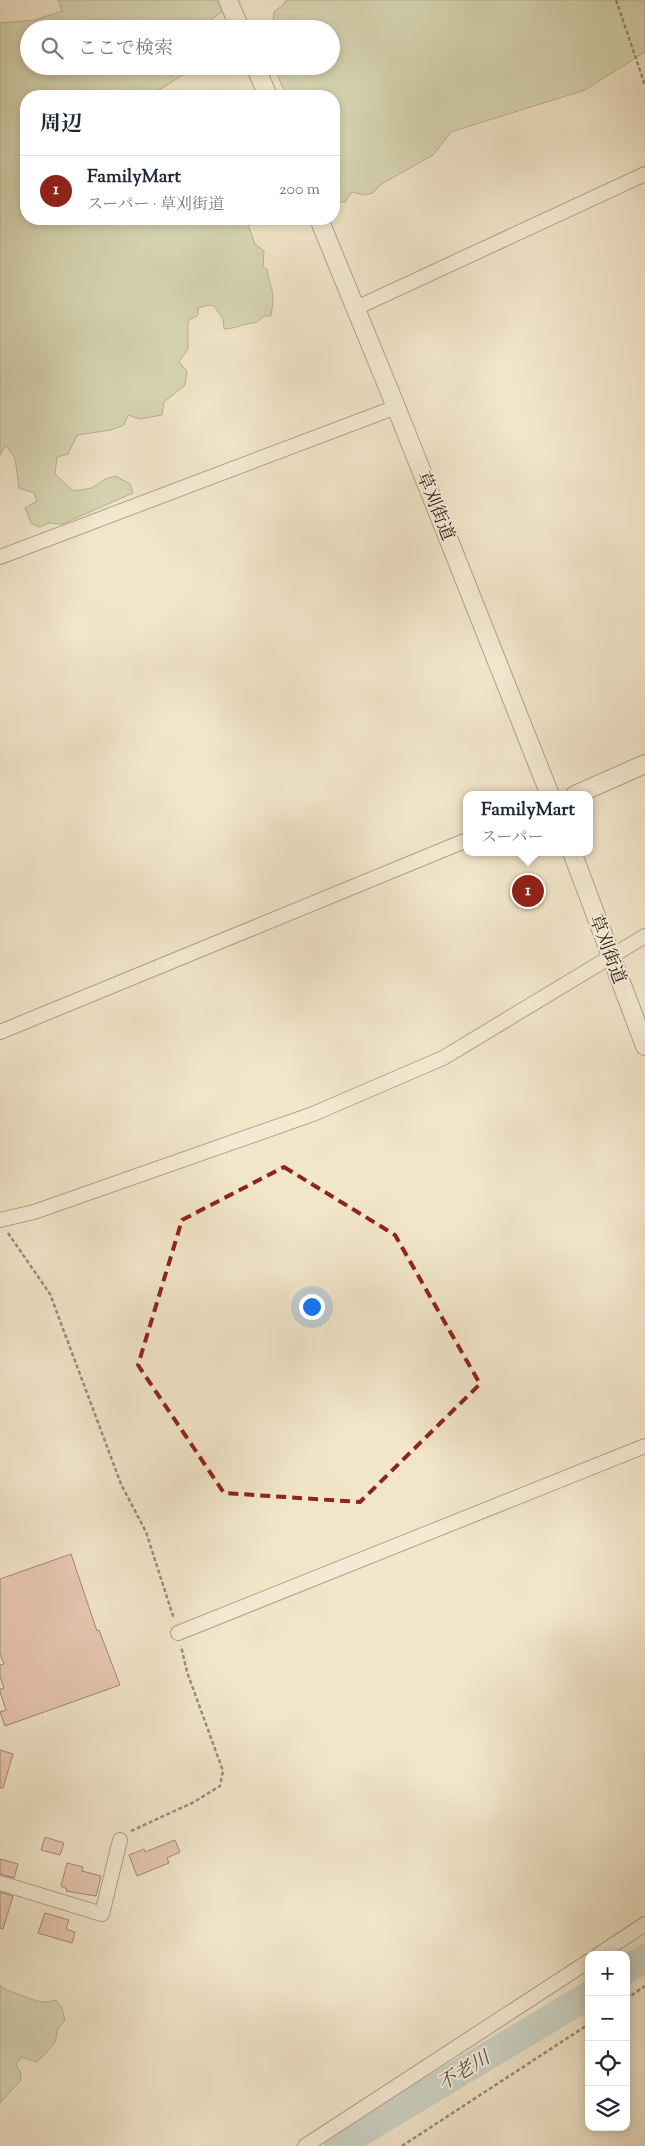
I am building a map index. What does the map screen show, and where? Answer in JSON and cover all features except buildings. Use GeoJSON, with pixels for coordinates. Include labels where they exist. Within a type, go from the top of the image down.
{"type":"FeatureCollection","features":[{"type":"Feature","properties":{"kind":"street"},"geometry":{"type":"LineString","coordinates":[[228,0],[236,20]]}},
{"type":"Feature","properties":{"kind":"street"},"geometry":{"type":"LineString","coordinates":[[259,75],[265,90]]}},
{"type":"Feature","properties":{"kind":"street"},"geometry":{"type":"LineString","coordinates":[[356,308],[645,174]]}},
{"type":"Feature","properties":{"kind":"street","name":"草刈街道"},"geometry":{"type":"LineString","coordinates":[[321,225],[548,791]]}},
{"type":"Feature","properties":{"kind":"street"},"geometry":{"type":"LineString","coordinates":[[0,557],[396,407]]}},
{"type":"Feature","properties":{"kind":"street"},"geometry":{"type":"LineString","coordinates":[[584,791],[645,764]]}},
{"type":"Feature","properties":{"kind":"street"},"geometry":{"type":"LineString","coordinates":[[0,1032],[463,842]]}},
{"type":"Feature","properties":{"kind":"street","name":"草刈街道"},"geometry":{"type":"LineString","coordinates":[[574,856],[645,1046]]}},
{"type":"Feature","properties":{"kind":"street"},"geometry":{"type":"LineString","coordinates":[[3,1225],[34,1212],[313,1114],[443,1058],[645,936]]}},
{"type":"Feature","properties":{"kind":"street"},"geometry":{"type":"LineString","coordinates":[[178,1632],[645,1446]]}},
{"type":"Feature","properties":{"kind":"street"},"geometry":{"type":"LineString","coordinates":[[0,1883],[102,1914],[120,1840]]}},
{"type":"Feature","properties":{"kind":"street"},"geometry":{"type":"LineString","coordinates":[[604,1951],[645,1924]]}},
{"type":"Feature","properties":{"kind":"street"},"geometry":{"type":"LineString","coordinates":[[305,2146],[585,1964]]}},
{"type":"Feature","properties":{"kind":"path"},"geometry":{"type":"LineString","coordinates":[[616,0],[645,85]]}},
{"type":"Feature","properties":{"kind":"path"},"geometry":{"type":"LineString","coordinates":[[3,1225],[50,1294],[121,1484],[146,1532],[178,1632],[187,1672],[223,1771],[220,1786],[194,1802],[127,1833],[120,1840]]}},
{"type":"Feature","properties":{"kind":"path"},"geometry":{"type":"LineString","coordinates":[[630,1996],[645,1986]]}},
{"type":"Feature","properties":{"kind":"path"},"geometry":{"type":"LineString","coordinates":[[402,2146],[585,2027]]}},
{"type":"Feature","properties":{"kind":"highlighted area"},"geometry":{"type":"Polygon","coordinates":[[[284,1167],[395,1235],[480,1384],[360,1502],[224,1493],[138,1365],[182,1220],[284,1167]]]}},
{"type":"Feature","properties":{"kind":"green space"},"geometry":{"type":"Polygon","coordinates":[[[58,0],[220,0],[223,11],[212,20],[35,20],[62,11],[58,0]]]}},
{"type":"Feature","properties":{"kind":"green space"},"geometry":{"type":"Polygon","coordinates":[[[286,0],[645,0],[645,52],[585,90],[451,132],[433,155],[380,185],[373,193],[364,195],[352,192],[345,202],[340,202],[340,90],[284,90],[278,75],[340,75],[340,20],[273,20],[274,12],[286,0]]]}},
{"type":"Feature","properties":{"kind":"green space"},"geometry":{"type":"Polygon","coordinates":[[[20,21],[20,75],[183,75],[159,90],[20,90],[20,225],[248,225],[255,244],[264,251],[263,267],[267,269],[273,293],[271,316],[264,316],[256,323],[228,329],[224,329],[223,319],[214,306],[209,305],[198,308],[198,315],[188,321],[188,349],[179,362],[187,371],[185,385],[164,402],[162,415],[140,419],[128,415],[124,425],[111,430],[77,435],[68,454],[57,457],[55,474],[73,491],[92,488],[105,479],[116,476],[130,484],[133,493],[62,524],[49,523],[39,527],[31,523],[25,508],[37,501],[34,493],[19,488],[15,458],[6,445],[0,455],[0,23],[20,21]]]}},
{"type":"Feature","properties":{"kind":"green space"},"geometry":{"type":"Polygon","coordinates":[[[0,1985],[8,1991],[37,2001],[56,2000],[62,2008],[65,2020],[58,2029],[55,2043],[37,2062],[21,2057],[16,2065],[20,2071],[21,2080],[0,2103],[0,1985]]]}},
{"type":"Feature","properties":{"kind":"waterway","name":"不老川"},"geometry":{"type":"LineString","coordinates":[[630,1967],[645,1958]]}},
{"type":"Feature","properties":{"kind":"waterway","name":"不老川"},"geometry":{"type":"LineString","coordinates":[[338,2146],[587,1996]]}},
{"type":"Feature","properties":{"kind":"place","name":"FamilyMart"},"geometry":{"type":"Point","coordinates":[528,891]}}]}
